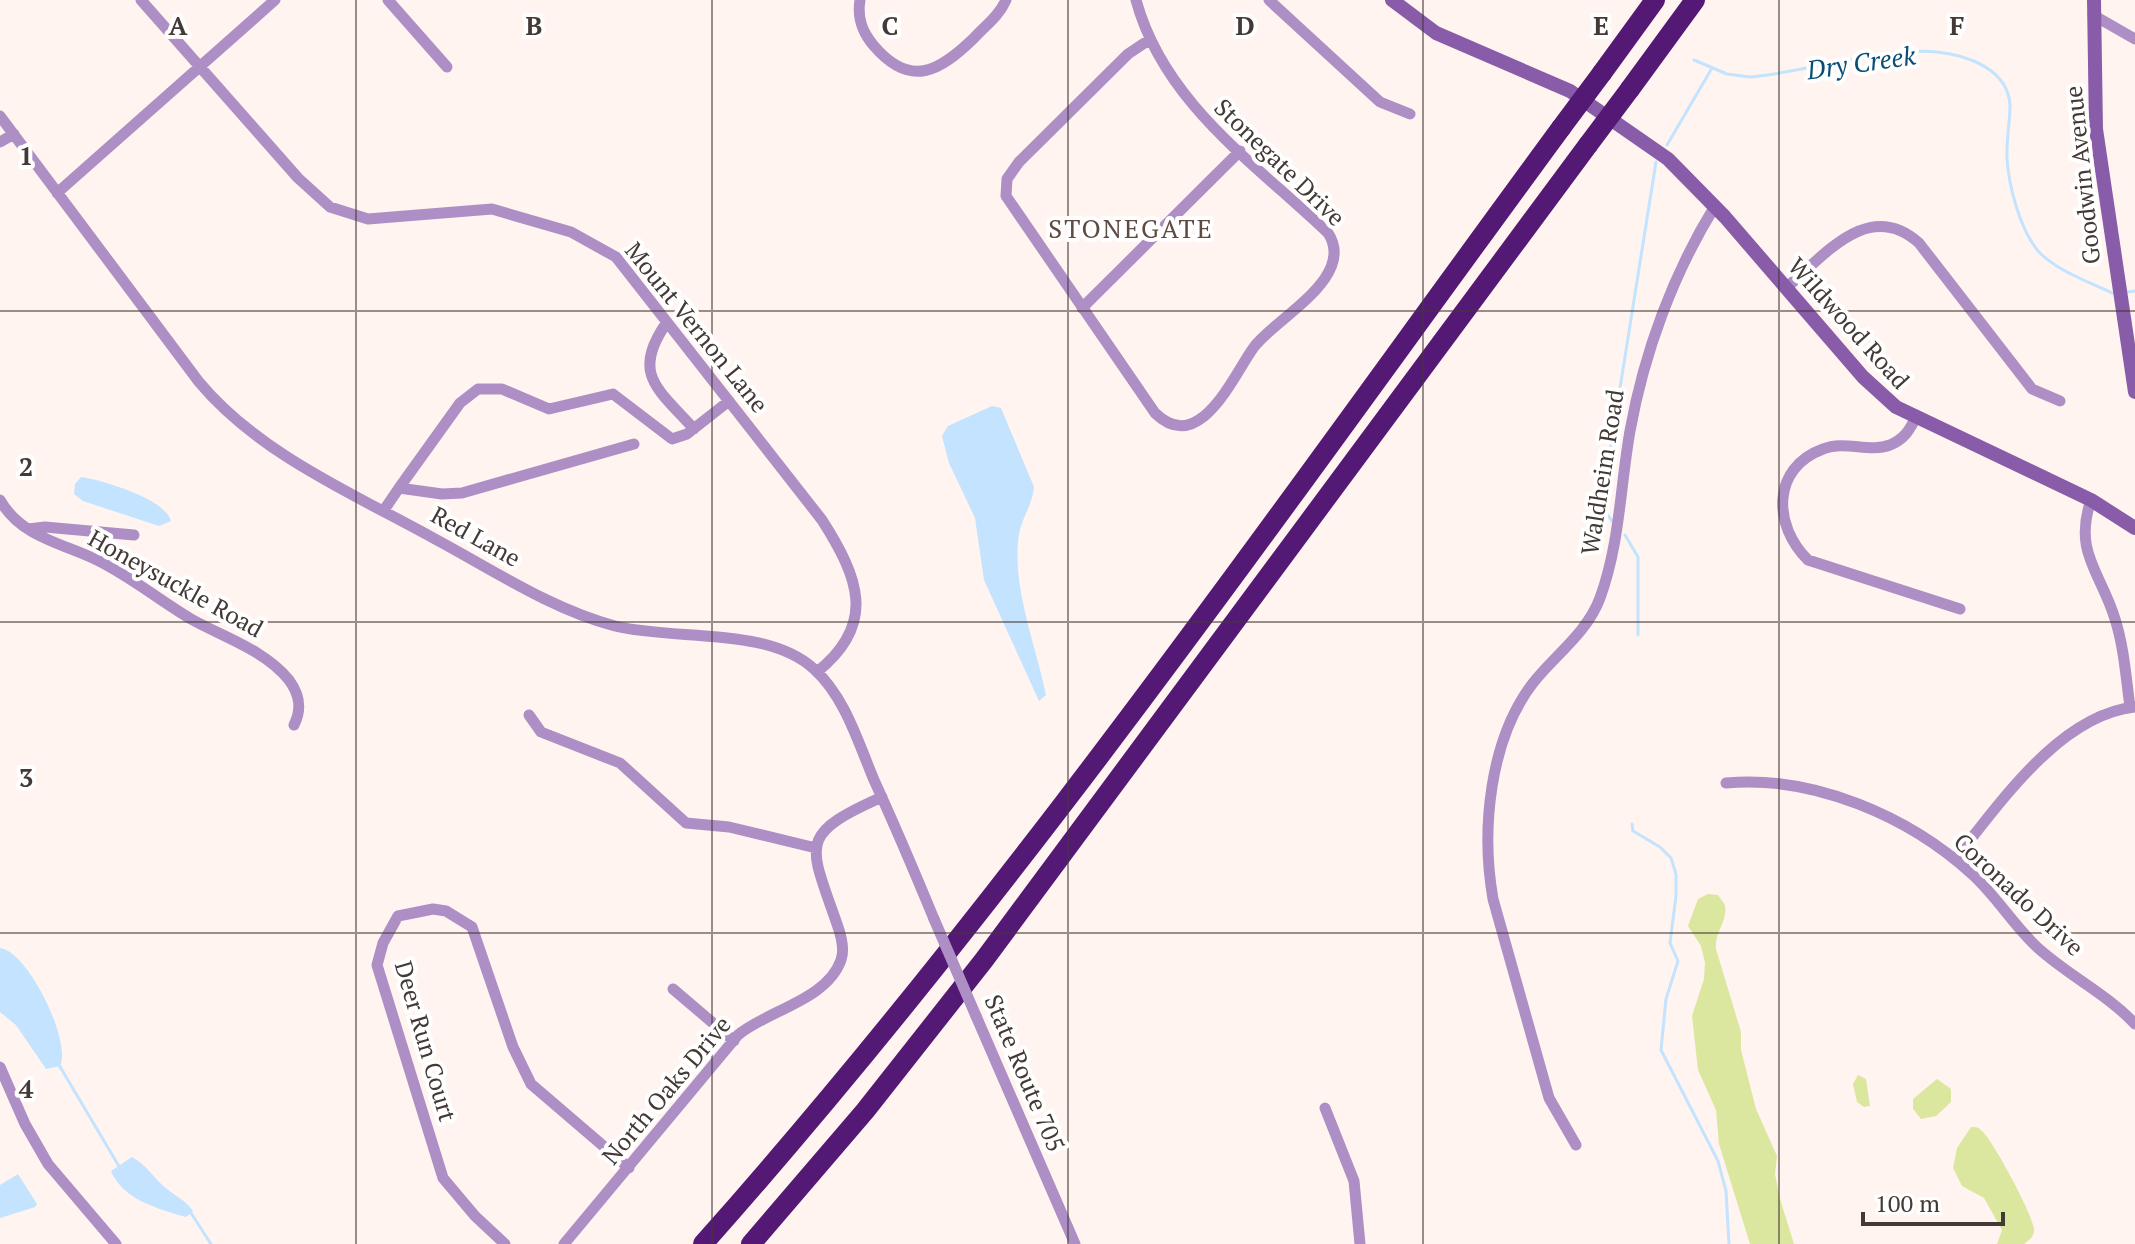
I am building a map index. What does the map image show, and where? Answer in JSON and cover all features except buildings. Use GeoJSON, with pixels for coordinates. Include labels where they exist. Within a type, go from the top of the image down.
{"type":"FeatureCollection","features":[{"type":"Feature","properties":{"kind":"highway"},"geometry":{"type":"LineString","coordinates":[[703,1244],[875,1044],[1028,850],[1655,0]]}},
{"type":"Feature","properties":{"kind":"highway"},"geometry":{"type":"LineString","coordinates":[[751,1244],[865,1111],[984,960],[1695,0]]}},
{"type":"Feature","properties":{"kind":"street","name":"Mount Vernon Lane"},"geometry":{"type":"LineString","coordinates":[[141,0],[298,178],[330,207],[368,219],[492,209],[559,228],[594,242],[616,257],[822,520],[850,579],[857,612],[852,634],[817,672]]}},
{"type":"Feature","properties":{"kind":"street"},"geometry":{"type":"LineString","coordinates":[[57,193],[275,0]]}},
{"type":"Feature","properties":{"kind":"street"},"geometry":{"type":"LineString","coordinates":[[388,0],[447,67]]}},
{"type":"Feature","properties":{"kind":"street"},"geometry":{"type":"LineString","coordinates":[[860,0],[861,26],[875,47],[899,67],[924,72],[952,59],[998,14],[1006,0]]}},
{"type":"Feature","properties":{"kind":"street","name":"Stonegate Drive"},"geometry":{"type":"LineString","coordinates":[[1136,0],[1149,40],[1186,99],[1328,233],[1335,256],[1329,272],[1286,321],[1254,347],[1237,378],[1198,421],[1181,426],[1159,417],[1082,308],[1010,205],[1007,179],[1019,162],[1095,86],[1149,40]]}},
{"type":"Feature","properties":{"kind":"street"},"geometry":{"type":"LineString","coordinates":[[1269,0],[1380,102],[1410,114]]}},
{"type":"Feature","properties":{"kind":"street","name":"Wildwood Road"},"geometry":{"type":"LineString","coordinates":[[1392,0],[1436,33],[1570,91],[1668,159],[1715,206],[1863,377],[1915,419],[2091,500],[2135,528]]}},
{"type":"Feature","properties":{"kind":"street"},"geometry":{"type":"LineString","coordinates":[[2094,7],[2135,39]]}},
{"type":"Feature","properties":{"kind":"street","name":"Goodwin Avenue"},"geometry":{"type":"LineString","coordinates":[[2094,7],[2093,79],[2099,159],[2135,392]]}},
{"type":"Feature","properties":{"kind":"street","name":"Red Lane"},"geometry":{"type":"LineString","coordinates":[[0,116],[181,360],[227,413],[285,454],[528,590],[595,619],[649,633],[770,646],[800,658],[817,672],[844,709],[934,919]]}},
{"type":"Feature","properties":{"kind":"street"},"geometry":{"type":"LineString","coordinates":[[0,142],[14,134]]}},
{"type":"Feature","properties":{"kind":"street"},"geometry":{"type":"LineString","coordinates":[[1082,308],[1240,151]]}},
{"type":"Feature","properties":{"kind":"street","name":"Waldheim Road"},"geometry":{"type":"LineString","coordinates":[[1576,1145],[1549,1098],[1493,899],[1488,874],[1492,795],[1499,760],[1517,707],[1541,673],[1576,638],[1599,601],[1615,550],[1640,380],[1653,338],[1695,238],[1715,206]]}},
{"type":"Feature","properties":{"kind":"street"},"geometry":{"type":"LineString","coordinates":[[1786,288],[1853,231],[1879,224],[1899,229],[1919,243],[2032,389],[2060,401]]}},
{"type":"Feature","properties":{"kind":"street"},"geometry":{"type":"LineString","coordinates":[[667,322],[655,340],[647,366],[652,379],[694,429]]}},
{"type":"Feature","properties":{"kind":"street"},"geometry":{"type":"LineString","coordinates":[[384,510],[460,403],[478,389],[502,389],[549,409],[613,394],[669,439],[679,438],[694,429],[729,401]]}},
{"type":"Feature","properties":{"kind":"street"},"geometry":{"type":"LineString","coordinates":[[1915,419],[1906,436],[1888,446],[1846,444],[1822,449],[1800,463],[1788,479],[1782,518],[1792,544],[1808,560],[1960,609]]}},
{"type":"Feature","properties":{"kind":"street"},"geometry":{"type":"LineString","coordinates":[[399,488],[442,494],[462,493],[634,444]]}},
{"type":"Feature","properties":{"kind":"street","name":"Honeysuckle Road"},"geometry":{"type":"LineString","coordinates":[[0,500],[28,530],[110,567],[188,617],[275,666],[287,678],[299,700],[299,714],[294,725]]}},
{"type":"Feature","properties":{"kind":"street"},"geometry":{"type":"LineString","coordinates":[[1955,859],[2034,764],[2076,732],[2102,717],[2133,707],[2114,617],[2085,551],[2084,528],[2091,500]]}},
{"type":"Feature","properties":{"kind":"street"},"geometry":{"type":"LineString","coordinates":[[28,530],[45,527],[134,535]]}},
{"type":"Feature","properties":{"kind":"street"},"geometry":{"type":"LineString","coordinates":[[529,715],[541,732],[620,763],[686,823],[729,827],[816,848],[835,818],[882,797]]}},
{"type":"Feature","properties":{"kind":"street","name":"Coronado Drive"},"geometry":{"type":"LineString","coordinates":[[1726,783],[1776,784],[1835,797],[1895,821],[1955,859],[1992,894],[2049,958],[2135,1024]]}},
{"type":"Feature","properties":{"kind":"street","name":"North Oaks Drive"},"geometry":{"type":"LineString","coordinates":[[564,1244],[734,1041],[752,1024],[821,987],[842,958],[842,936],[816,864],[816,848]]}},
{"type":"Feature","properties":{"kind":"street","name":"Deer Run Court"},"geometry":{"type":"LineString","coordinates":[[505,1244],[475,1216],[443,1178],[377,965],[383,943],[398,916],[433,909],[446,911],[472,927],[513,1047],[531,1084],[629,1168]]}},
{"type":"Feature","properties":{"kind":"street","name":"State Route 705"},"geometry":{"type":"LineString","coordinates":[[934,919],[1075,1244]]}},
{"type":"Feature","properties":{"kind":"street"},"geometry":{"type":"LineString","coordinates":[[673,989],[734,1041]]}},
{"type":"Feature","properties":{"kind":"street"},"geometry":{"type":"LineString","coordinates":[[0,1067],[48,1164],[116,1244]]}},
{"type":"Feature","properties":{"kind":"street"},"geometry":{"type":"LineString","coordinates":[[1325,1108],[1354,1181],[1360,1244]]}},
{"type":"Feature","properties":{"kind":"green space"},"geometry":{"type":"Polygon","coordinates":[[[1708,894],[1718,895],[1725,905],[1725,917],[1716,949],[1741,1032],[1741,1050],[1756,1109],[1777,1156],[1775,1174],[1794,1244],[1750,1244],[1719,1144],[1716,1110],[1698,1070],[1692,1016],[1704,979],[1705,963],[1701,946],[1688,926],[1698,899],[1708,894]]]}},
{"type":"Feature","properties":{"kind":"green space"},"geometry":{"type":"Polygon","coordinates":[[[1858,1075],[1866,1079],[1870,1106],[1864,1107],[1857,1102],[1853,1084],[1858,1075]]]}},
{"type":"Feature","properties":{"kind":"green space"},"geometry":{"type":"Polygon","coordinates":[[[1937,1079],[1951,1089],[1951,1102],[1936,1116],[1921,1119],[1913,1109],[1913,1099],[1937,1079]]]}},
{"type":"Feature","properties":{"kind":"green space"},"geometry":{"type":"Polygon","coordinates":[[[1971,1127],[1978,1128],[1987,1137],[2028,1211],[2034,1232],[2024,1244],[1997,1244],[2002,1230],[1984,1198],[1962,1186],[1953,1168],[1957,1148],[1971,1127]]]}},
{"type":"Feature","properties":{"kind":"water"},"geometry":{"type":"Polygon","coordinates":[[[992,406],[1001,408],[1034,487],[1020,528],[1017,554],[1021,595],[1046,695],[1039,701],[984,580],[975,518],[949,463],[942,436],[948,426],[992,406]]]}},
{"type":"Feature","properties":{"kind":"water"},"geometry":{"type":"Polygon","coordinates":[[[81,477],[117,486],[146,498],[167,513],[171,521],[159,526],[83,501],[74,494],[75,484],[81,477]]]}},
{"type":"Feature","properties":{"kind":"water"},"geometry":{"type":"Polygon","coordinates":[[[0,948],[23,964],[45,999],[60,1038],[60,1066],[46,1069],[16,1025],[0,1012],[0,948]]]}},
{"type":"Feature","properties":{"kind":"water"},"geometry":{"type":"Polygon","coordinates":[[[132,1157],[193,1211],[186,1217],[165,1211],[143,1202],[124,1189],[111,1171],[132,1157]]]}},
{"type":"Feature","properties":{"kind":"water"},"geometry":{"type":"Polygon","coordinates":[[[18,1174],[37,1204],[0,1218],[0,1185],[18,1174]]]}},
{"type":"Feature","properties":{"kind":"waterway","name":"Dry Creek"},"geometry":{"type":"LineString","coordinates":[[1694,60],[1727,74],[1750,77],[1916,51],[1961,56],[1984,66],[1994,73],[2008,93],[2008,170],[2016,207],[2032,242],[2054,264],[2112,293]]}},
{"type":"Feature","properties":{"kind":"waterway"},"geometry":{"type":"LineString","coordinates":[[1667,145],[1712,68]]}},
{"type":"Feature","properties":{"kind":"waterway"},"geometry":{"type":"LineString","coordinates":[[1613,522],[1602,508],[1603,495],[1656,162]]}},
{"type":"Feature","properties":{"kind":"waterway","name":"Dry Creek"},"geometry":{"type":"LineString","coordinates":[[2127,292],[2135,291]]}},
{"type":"Feature","properties":{"kind":"waterway"},"geometry":{"type":"LineString","coordinates":[[1625,535],[1638,557],[1638,635]]}},
{"type":"Feature","properties":{"kind":"waterway"},"geometry":{"type":"LineString","coordinates":[[1632,824],[1633,831],[1660,847],[1671,858],[1676,874],[1670,943],[1678,961],[1666,999],[1661,1050],[1718,1161],[1726,1191],[1729,1244]]}},
{"type":"Feature","properties":{"kind":"waterway"},"geometry":{"type":"LineString","coordinates":[[59,1065],[120,1168]]}},
{"type":"Feature","properties":{"kind":"waterway"},"geometry":{"type":"LineString","coordinates":[[189,1210],[211,1244]]}},
{"type":"Feature","properties":{"kind":"district","name":"STONEGATE"},"geometry":{"type":"Point","coordinates":[1131,228]}}]}
